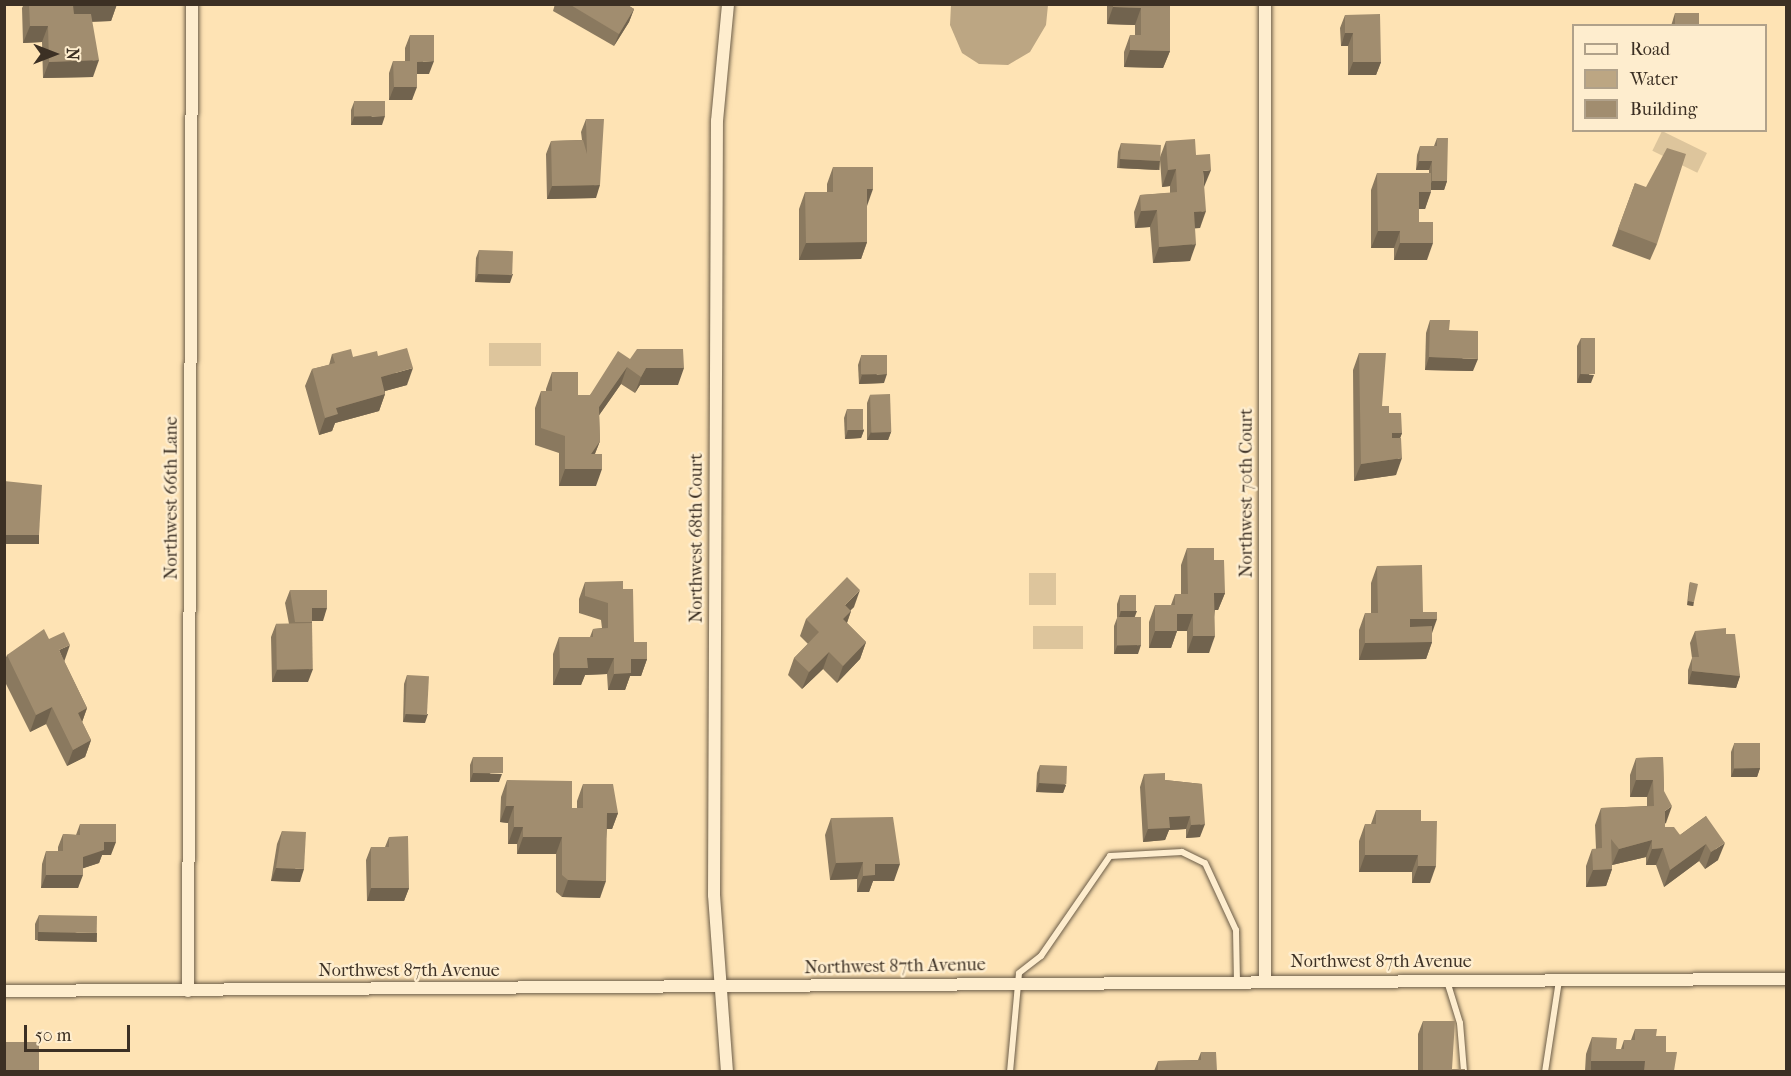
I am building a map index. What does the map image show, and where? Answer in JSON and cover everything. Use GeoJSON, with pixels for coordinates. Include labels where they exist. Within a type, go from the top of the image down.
{"type":"FeatureCollection","features":[{"type":"Feature","properties":{"kind":"street","name":"Northwest 66th Lane"},"geometry":{"type":"LineString","coordinates":[[188,991],[192,4]]}},
{"type":"Feature","properties":{"kind":"street","name":"Northwest 68th Court"},"geometry":{"type":"LineString","coordinates":[[727,1071],[718,987],[714,895],[717,121],[728,4]]}},
{"type":"Feature","properties":{"kind":"street","name":"Northwest 70th Court"},"geometry":{"type":"LineString","coordinates":[[1265,4],[1265,981]]}},
{"type":"Feature","properties":{"kind":"street","name":"Northwest 87th Avenue"},"geometry":{"type":"LineString","coordinates":[[4,991],[1786,979]]}},
{"type":"Feature","properties":{"kind":"lane"},"geometry":{"type":"LineString","coordinates":[[1010,1071],[1015,984],[1041,956],[1110,856],[1166,851],[1194,856],[1214,876],[1236,930],[1237,981]]}},
{"type":"Feature","properties":{"kind":"lane"},"geometry":{"type":"LineString","coordinates":[[1447,980],[1460,1023],[1464,1071]]}},
{"type":"Feature","properties":{"kind":"lane"},"geometry":{"type":"LineString","coordinates":[[1545,1071],[1559,980]]}},
{"type":"Feature","properties":{"kind":"shaded area"},"geometry":{"type":"Polygon","coordinates":[[[1662,132],[1707,153],[1697,173],[1652,151],[1662,132]]]}},
{"type":"Feature","properties":{"kind":"shaded area"},"geometry":{"type":"Polygon","coordinates":[[[489,343],[541,343],[541,366],[489,366],[489,343]]]}},
{"type":"Feature","properties":{"kind":"shaded area"},"geometry":{"type":"Polygon","coordinates":[[[1029,573],[1056,573],[1056,605],[1029,605],[1029,573]]]}},
{"type":"Feature","properties":{"kind":"shaded area"},"geometry":{"type":"Polygon","coordinates":[[[1033,626],[1083,626],[1083,649],[1033,649],[1033,626]]]}},
{"type":"Feature","properties":{"kind":"water"},"geometry":{"type":"Polygon","coordinates":[[[951,4],[1048,5],[1046,25],[1030,52],[1008,65],[979,64],[962,53],[950,25],[951,4]]]}},
{"type":"Feature","properties":{"kind":"building"},"geometry":{"type":"Polygon","coordinates":[[[29,4],[102,4],[73,5],[74,14],[91,14],[99,60],[49,62],[48,26],[30,26],[29,4]]]}},
{"type":"Feature","properties":{"kind":"building"},"geometry":{"type":"Polygon","coordinates":[[[569,4],[626,4],[634,9],[619,34],[569,4]]]}},
{"type":"Feature","properties":{"kind":"building"},"geometry":{"type":"Polygon","coordinates":[[[1113,4],[1170,4],[1170,51],[1130,50],[1130,35],[1141,35],[1141,8],[1113,7],[1113,4]]]}},
{"type":"Feature","properties":{"kind":"building"},"geometry":{"type":"Polygon","coordinates":[[[1675,13],[1699,13],[1699,24],[1675,24],[1675,13]]]}},
{"type":"Feature","properties":{"kind":"building"},"geometry":{"type":"Polygon","coordinates":[[[1380,14],[1381,62],[1353,62],[1353,33],[1345,33],[1345,15],[1380,14]]]}},
{"type":"Feature","properties":{"kind":"building"},"geometry":{"type":"Polygon","coordinates":[[[410,35],[434,35],[434,61],[417,62],[417,87],[394,87],[393,61],[410,61],[410,35]]]}},
{"type":"Feature","properties":{"kind":"building"},"geometry":{"type":"Polygon","coordinates":[[[354,101],[385,101],[385,116],[354,116],[354,101]]]}},
{"type":"Feature","properties":{"kind":"building"},"geometry":{"type":"Polygon","coordinates":[[[586,119],[604,119],[600,185],[552,186],[551,141],[583,140],[587,154],[586,119]]]}},
{"type":"Feature","properties":{"kind":"building"},"geometry":{"type":"Polygon","coordinates":[[[1437,138],[1448,138],[1447,181],[1432,181],[1432,161],[1419,161],[1420,146],[1437,146],[1437,138]]]}},
{"type":"Feature","properties":{"kind":"building"},"geometry":{"type":"Polygon","coordinates":[[[1195,139],[1196,155],[1210,154],[1211,170],[1203,171],[1206,211],[1194,212],[1196,244],[1159,247],[1157,210],[1141,211],[1140,195],[1177,192],[1176,169],[1168,170],[1166,141],[1195,139]]]}},
{"type":"Feature","properties":{"kind":"building"},"geometry":{"type":"Polygon","coordinates":[[[1121,143],[1161,145],[1160,161],[1120,159],[1121,143]]]}},
{"type":"Feature","properties":{"kind":"building"},"geometry":{"type":"Polygon","coordinates":[[[1667,148],[1686,154],[1657,244],[1618,229],[1635,183],[1646,187],[1667,148]]]}},
{"type":"Feature","properties":{"kind":"building"},"geometry":{"type":"Polygon","coordinates":[[[833,167],[873,167],[873,189],[867,189],[867,242],[806,243],[805,192],[833,192],[833,167]]]}},
{"type":"Feature","properties":{"kind":"building"},"geometry":{"type":"Polygon","coordinates":[[[1377,173],[1431,173],[1431,192],[1419,192],[1419,222],[1433,222],[1433,243],[1400,243],[1400,231],[1378,231],[1377,173]]]}},
{"type":"Feature","properties":{"kind":"building"},"geometry":{"type":"Polygon","coordinates":[[[479,250],[513,251],[512,275],[478,274],[479,250]]]}},
{"type":"Feature","properties":{"kind":"building"},"geometry":{"type":"Polygon","coordinates":[[[1430,320],[1450,320],[1449,330],[1478,331],[1478,359],[1429,357],[1430,320]]]}},
{"type":"Feature","properties":{"kind":"building"},"geometry":{"type":"Polygon","coordinates":[[[1581,338],[1595,338],[1595,374],[1581,374],[1581,338]]]}},
{"type":"Feature","properties":{"kind":"building"},"geometry":{"type":"Polygon","coordinates":[[[407,348],[413,368],[381,377],[385,394],[336,408],[338,414],[325,418],[312,369],[335,363],[332,354],[351,349],[353,357],[377,351],[378,356],[407,348]]]}},
{"type":"Feature","properties":{"kind":"building"},"geometry":{"type":"Polygon","coordinates":[[[637,349],[683,349],[684,368],[646,368],[641,377],[627,367],[599,407],[600,441],[591,454],[602,454],[602,469],[565,469],[565,436],[541,428],[541,391],[552,391],[552,372],[578,372],[578,395],[590,395],[618,351],[630,359],[637,349]]]}},
{"type":"Feature","properties":{"kind":"building"},"geometry":{"type":"Polygon","coordinates":[[[1359,353],[1386,353],[1382,406],[1389,406],[1389,413],[1401,413],[1402,433],[1392,433],[1392,438],[1401,438],[1402,458],[1361,464],[1359,353]]]}},
{"type":"Feature","properties":{"kind":"building"},"geometry":{"type":"Polygon","coordinates":[[[861,355],[887,355],[887,374],[861,374],[861,355]]]}},
{"type":"Feature","properties":{"kind":"building"},"geometry":{"type":"Polygon","coordinates":[[[890,394],[891,432],[871,433],[870,395],[890,394]]]}},
{"type":"Feature","properties":{"kind":"building"},"geometry":{"type":"Polygon","coordinates":[[[847,409],[863,409],[863,430],[847,430],[847,409]]]}},
{"type":"Feature","properties":{"kind":"building"},"geometry":{"type":"Polygon","coordinates":[[[4,481],[42,485],[39,535],[4,535],[4,481]]]}},
{"type":"Feature","properties":{"kind":"building"},"geometry":{"type":"Polygon","coordinates":[[[1187,548],[1214,548],[1214,560],[1224,560],[1225,593],[1214,593],[1215,636],[1193,636],[1193,614],[1177,614],[1177,631],[1155,631],[1155,605],[1175,605],[1175,594],[1188,594],[1187,548]]]}},
{"type":"Feature","properties":{"kind":"building"},"geometry":{"type":"Polygon","coordinates":[[[1422,565],[1423,612],[1437,612],[1437,619],[1410,619],[1410,627],[1432,626],[1432,642],[1365,643],[1365,613],[1378,613],[1377,566],[1422,565]]]}},
{"type":"Feature","properties":{"kind":"building"},"geometry":{"type":"Polygon","coordinates":[[[847,577],[860,590],[845,605],[851,611],[843,619],[866,642],[843,666],[829,652],[809,672],[794,658],[819,632],[806,619],[847,577]]]}},
{"type":"Feature","properties":{"kind":"building"},"geometry":{"type":"Polygon","coordinates":[[[623,581],[623,589],[633,589],[634,642],[647,642],[647,659],[631,659],[631,673],[614,674],[614,658],[587,658],[588,668],[560,668],[559,637],[593,637],[593,629],[608,628],[608,603],[585,596],[585,582],[623,581]]]}},
{"type":"Feature","properties":{"kind":"building"},"geometry":{"type":"Polygon","coordinates":[[[1690,582],[1698,584],[1694,602],[1688,601],[1690,582]]]}},
{"type":"Feature","properties":{"kind":"building"},"geometry":{"type":"Polygon","coordinates":[[[290,590],[327,590],[327,608],[312,608],[312,622],[295,622],[290,590]]]}},
{"type":"Feature","properties":{"kind":"building"},"geometry":{"type":"Polygon","coordinates":[[[1120,595],[1136,595],[1136,611],[1120,611],[1120,595]]]}},
{"type":"Feature","properties":{"kind":"building"},"geometry":{"type":"Polygon","coordinates":[[[1117,617],[1141,617],[1141,645],[1117,645],[1117,617]]]}},
{"type":"Feature","properties":{"kind":"building"},"geometry":{"type":"Polygon","coordinates":[[[312,623],[313,669],[277,670],[276,624],[312,623]]]}},
{"type":"Feature","properties":{"kind":"building"},"geometry":{"type":"Polygon","coordinates":[[[1726,628],[1726,634],[1735,634],[1740,676],[1692,671],[1692,657],[1699,657],[1695,631],[1726,628]]]}},
{"type":"Feature","properties":{"kind":"building"},"geometry":{"type":"Polygon","coordinates":[[[44,629],[49,639],[64,632],[70,645],[59,650],[87,708],[78,713],[91,740],[73,750],[52,707],[36,715],[7,655],[44,629]]]}},
{"type":"Feature","properties":{"kind":"building"},"geometry":{"type":"Polygon","coordinates":[[[407,675],[429,676],[427,715],[405,714],[407,675]]]}},
{"type":"Feature","properties":{"kind":"building"},"geometry":{"type":"Polygon","coordinates":[[[1734,743],[1760,743],[1760,768],[1734,768],[1734,743]]]}},
{"type":"Feature","properties":{"kind":"building"},"geometry":{"type":"Polygon","coordinates":[[[473,757],[503,757],[503,773],[473,773],[473,757]]]}},
{"type":"Feature","properties":{"kind":"building"},"geometry":{"type":"Polygon","coordinates":[[[1663,757],[1664,791],[1672,806],[1665,811],[1665,827],[1674,827],[1680,835],[1706,816],[1725,843],[1711,852],[1706,844],[1670,870],[1663,848],[1652,849],[1652,840],[1619,849],[1611,839],[1612,869],[1593,870],[1592,849],[1602,848],[1601,808],[1654,806],[1653,780],[1636,780],[1636,758],[1663,757]]]}},
{"type":"Feature","properties":{"kind":"building"},"geometry":{"type":"Polygon","coordinates":[[[1040,765],[1067,766],[1066,784],[1039,783],[1040,765]]]}},
{"type":"Feature","properties":{"kind":"building"},"geometry":{"type":"Polygon","coordinates":[[[1165,773],[1165,780],[1202,784],[1205,824],[1191,825],[1190,816],[1169,817],[1170,828],[1148,829],[1144,774],[1165,773]]]}},
{"type":"Feature","properties":{"kind":"building"},"geometry":{"type":"Polygon","coordinates":[[[507,780],[572,781],[572,808],[583,808],[583,784],[613,784],[618,813],[607,813],[606,881],[568,880],[562,875],[562,837],[523,837],[523,827],[514,827],[514,806],[506,806],[507,780]]]}},
{"type":"Feature","properties":{"kind":"building"},"geometry":{"type":"Polygon","coordinates":[[[1376,810],[1421,810],[1421,821],[1437,821],[1436,866],[1418,866],[1418,855],[1365,855],[1365,824],[1376,824],[1376,810]]]}},
{"type":"Feature","properties":{"kind":"building"},"geometry":{"type":"Polygon","coordinates":[[[893,817],[900,864],[875,864],[875,875],[863,876],[863,862],[836,863],[831,818],[893,817]]]}},
{"type":"Feature","properties":{"kind":"building"},"geometry":{"type":"Polygon","coordinates":[[[80,824],[116,824],[116,842],[104,842],[104,850],[83,857],[83,875],[46,875],[46,851],[63,851],[63,834],[80,835],[80,824]]]}},
{"type":"Feature","properties":{"kind":"building"},"geometry":{"type":"Polygon","coordinates":[[[282,831],[306,832],[304,869],[276,868],[282,831]]]}},
{"type":"Feature","properties":{"kind":"building"},"geometry":{"type":"Polygon","coordinates":[[[408,836],[409,888],[371,888],[371,847],[389,847],[389,837],[408,836]]]}},
{"type":"Feature","properties":{"kind":"building"},"geometry":{"type":"Polygon","coordinates":[[[39,915],[97,916],[97,933],[39,932],[39,915]]]}},
{"type":"Feature","properties":{"kind":"building"},"geometry":{"type":"Polygon","coordinates":[[[1423,1021],[1455,1021],[1452,1069],[1465,1069],[1465,1071],[1423,1071],[1423,1021]]]}},
{"type":"Feature","properties":{"kind":"building"},"geometry":{"type":"Polygon","coordinates":[[[1635,1029],[1657,1029],[1656,1036],[1666,1036],[1666,1052],[1677,1052],[1674,1071],[1644,1071],[1645,1061],[1591,1061],[1592,1037],[1617,1038],[1616,1049],[1624,1049],[1624,1040],[1635,1040],[1635,1029]]]}},
{"type":"Feature","properties":{"kind":"building"},"geometry":{"type":"Polygon","coordinates":[[[4,1042],[39,1042],[39,1071],[4,1071],[4,1042]]]}},
{"type":"Feature","properties":{"kind":"building"},"geometry":{"type":"Polygon","coordinates":[[[1201,1052],[1216,1052],[1217,1071],[1158,1071],[1158,1061],[1201,1060],[1201,1052]]]}}]}
